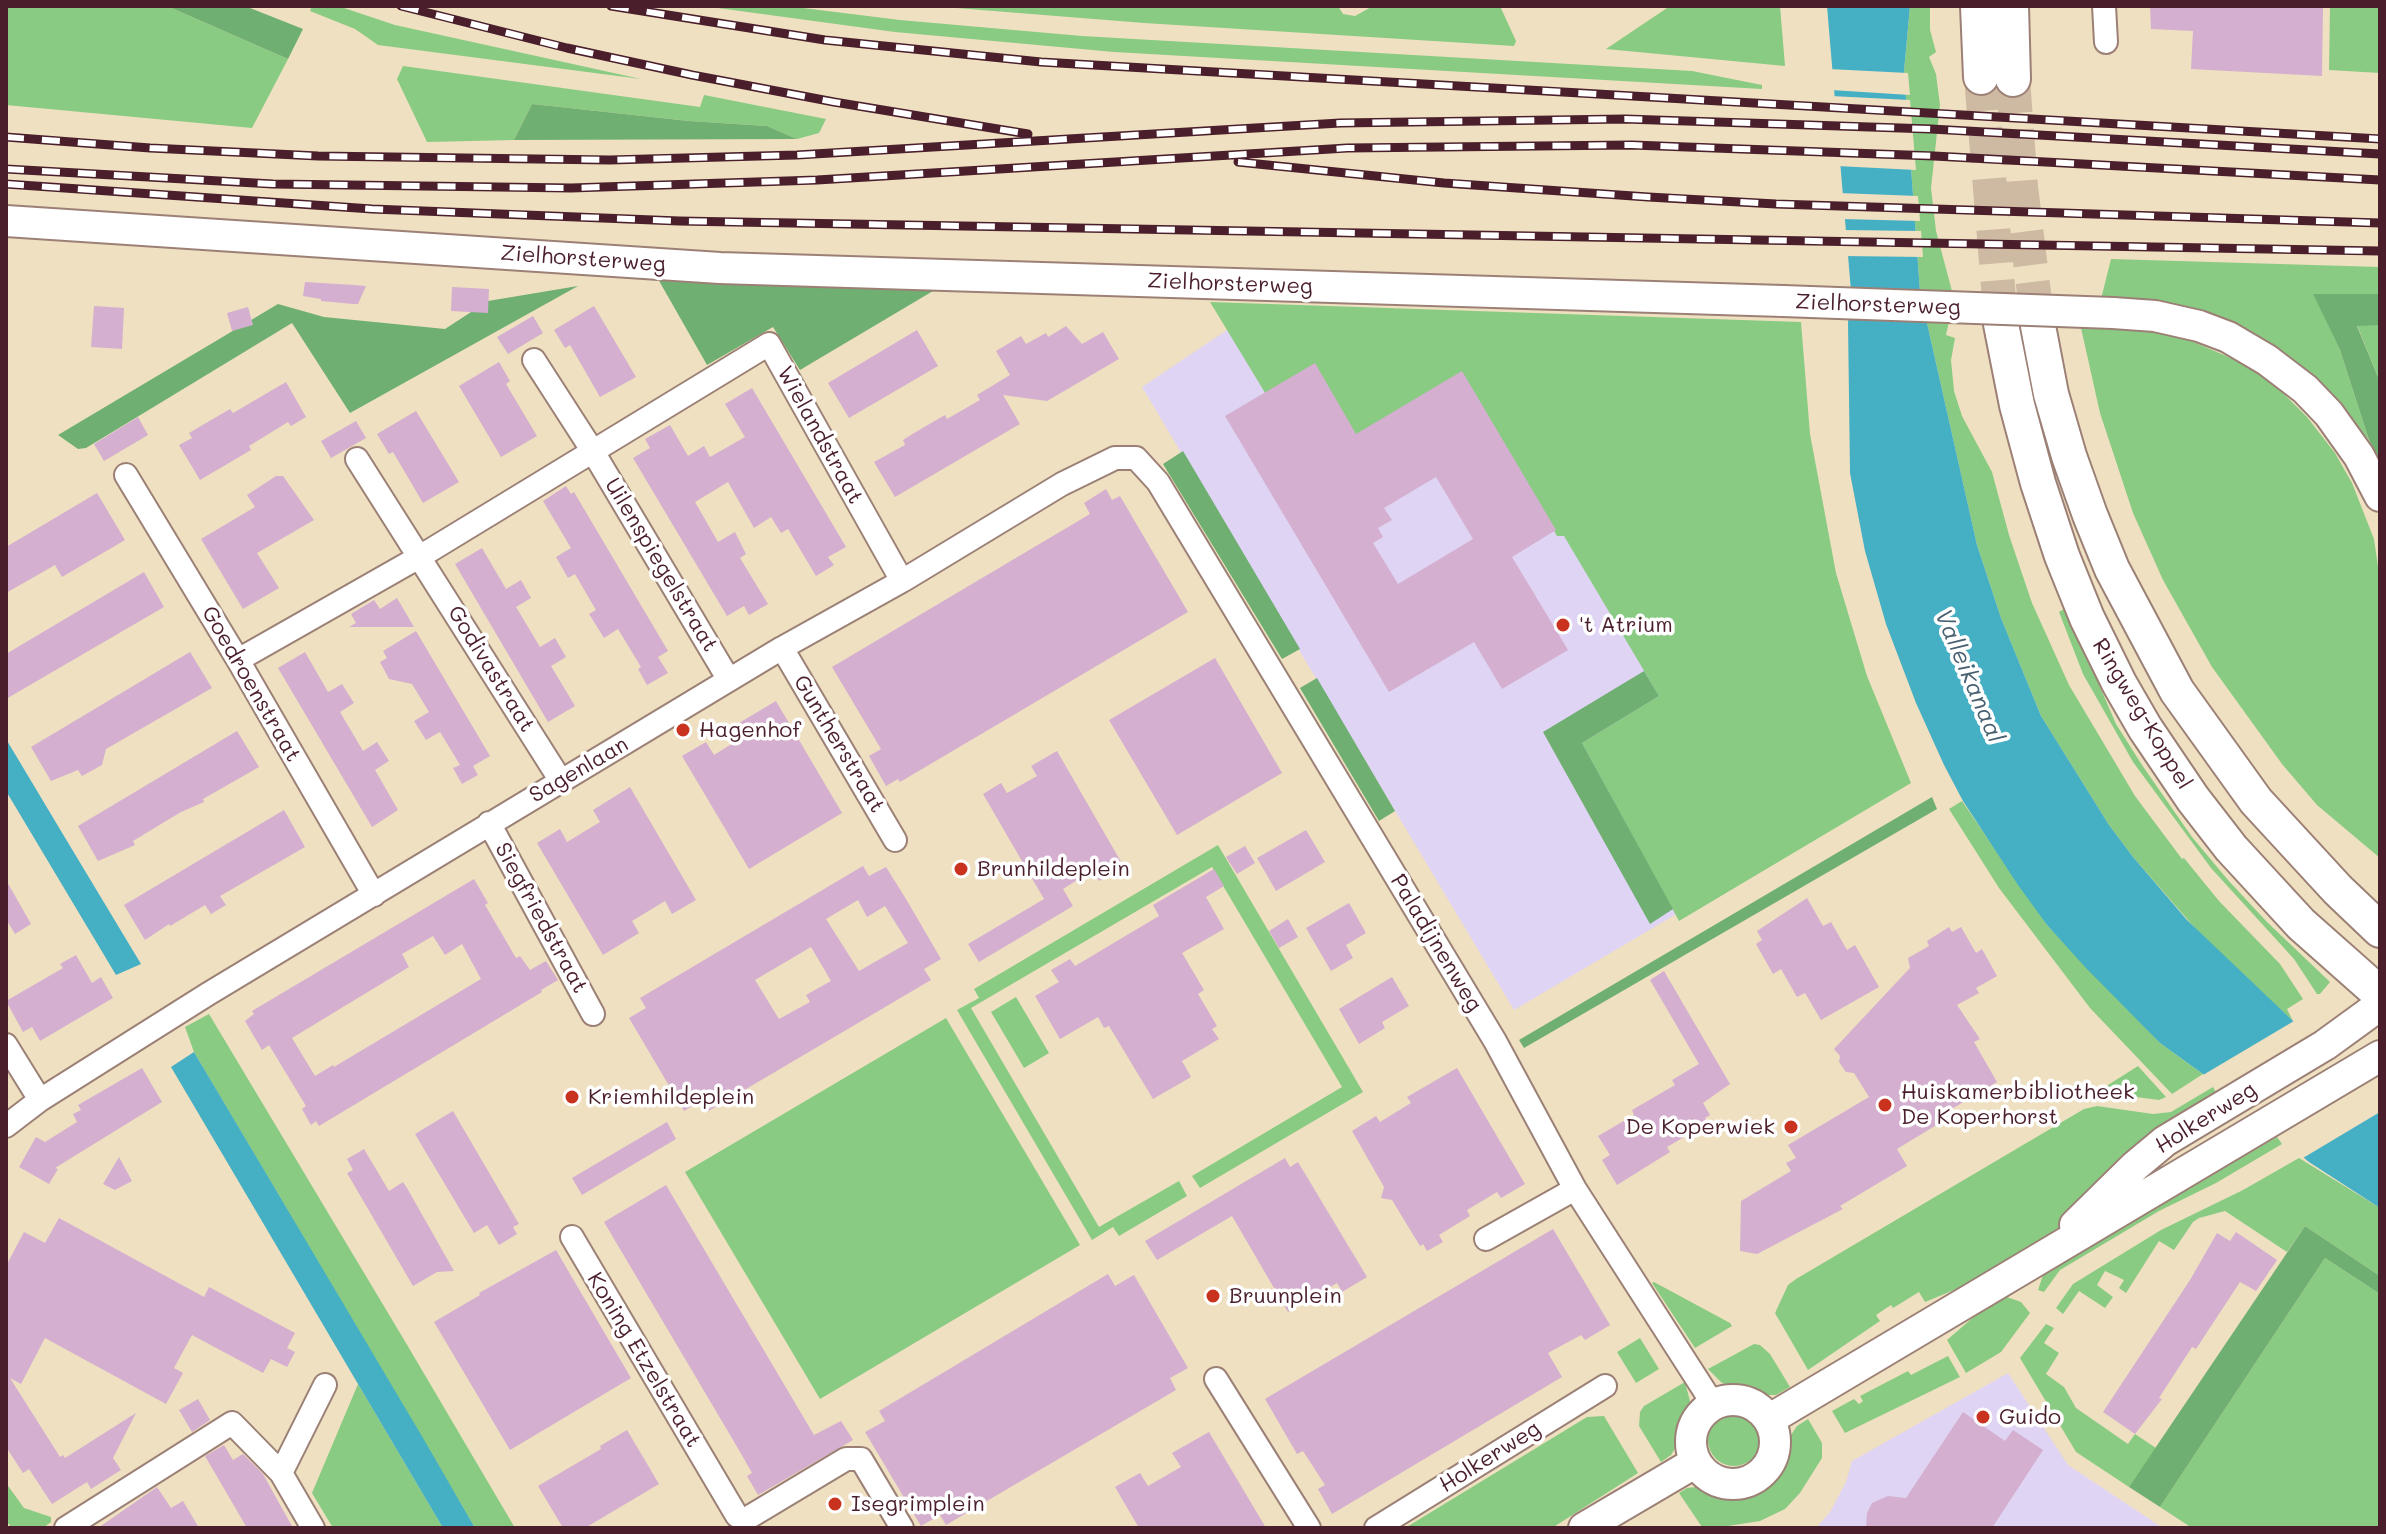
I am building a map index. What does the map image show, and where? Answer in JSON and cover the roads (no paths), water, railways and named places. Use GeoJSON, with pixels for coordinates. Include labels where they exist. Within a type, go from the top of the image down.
{"type":"FeatureCollection","features":[{"type":"Feature","properties":{"kind":"main road"},"geometry":{"type":"LineString","coordinates":[[1978,6],[1997,78],[2011,6]]}},
{"type":"Feature","properties":{"kind":"main road","name":"Zielhorsterweg"},"geometry":{"type":"LineString","coordinates":[[6,221],[720,268],[1783,301],[2155,316],[2199,326],[2228,337],[2267,360],[2305,389],[2329,414],[2359,456],[2380,496]]}},
{"type":"Feature","properties":{"kind":"main road","name":"Ringweg-Koppel"},"geometry":{"type":"LineString","coordinates":[[2001,324],[2017,405],[2057,542],[2087,618],[2119,683],[2185,787],[2231,848],[2301,924],[2380,994]]}},
{"type":"Feature","properties":{"kind":"main road","name":"Ringweg-Koppel"},"geometry":{"type":"LineString","coordinates":[[2038,326],[2054,406],[2090,515],[2112,569],[2177,691],[2256,801],[2338,890],[2380,930]]}},
{"type":"Feature","properties":{"kind":"main road","name":"Holkerweg"},"geometry":{"type":"LineString","coordinates":[[2048,1253],[2165,1141],[2325,1045],[2380,1005]]}},
{"type":"Feature","properties":{"kind":"main road","name":"Holkerweg"},"geometry":{"type":"LineString","coordinates":[[1770,1419],[2369,1064]]}},
{"type":"Feature","properties":{"kind":"main road"},"geometry":{"type":"LineString","coordinates":[[1728,1399],[1744,1400],[1759,1407],[1770,1419],[1776,1448],[1771,1463],[1748,1482],[1733,1484],[1718,1481],[1705,1474],[1696,1462],[1691,1449],[1691,1436],[1695,1423],[1713,1404],[1728,1399]]}},
{"type":"Feature","properties":{"kind":"main road"},"geometry":{"type":"LineString","coordinates":[[1584,1528],[1696,1462]]}},
{"type":"Feature","properties":{"kind":"street"},"geometry":{"type":"LineString","coordinates":[[2104,6],[2106,42]]}},
{"type":"Feature","properties":{"kind":"street","name":"Wielandstraat"},"geometry":{"type":"LineString","coordinates":[[238,660],[421,556],[769,344],[902,581]]}},
{"type":"Feature","properties":{"kind":"street"},"geometry":{"type":"LineString","coordinates":[[534,360],[592,450]]}},
{"type":"Feature","properties":{"kind":"street","name":"Uilenspiegelstraat"},"geometry":{"type":"LineString","coordinates":[[592,450],[729,680]]}},
{"type":"Feature","properties":{"kind":"street","name":"Sagenlaan"},"geometry":{"type":"LineString","coordinates":[[6,1126],[40,1100],[208,994],[489,823],[1062,484],[1115,458],[1136,458],[1158,482]]}},
{"type":"Feature","properties":{"kind":"street"},"geometry":{"type":"LineString","coordinates":[[357,459],[421,556]]}},
{"type":"Feature","properties":{"kind":"street","name":"Goedroenstraat"},"geometry":{"type":"LineString","coordinates":[[126,475],[374,895]]}},
{"type":"Feature","properties":{"kind":"street","name":"Paladijnenweg"},"geometry":{"type":"LineString","coordinates":[[1158,482],[1495,1041],[1575,1189],[1713,1404]]}},
{"type":"Feature","properties":{"kind":"street","name":"Godivastraat"},"geometry":{"type":"LineString","coordinates":[[421,556],[561,781]]}},
{"type":"Feature","properties":{"kind":"street","name":"Guntherstraat"},"geometry":{"type":"LineString","coordinates":[[782,648],[895,840]]}},
{"type":"Feature","properties":{"kind":"street","name":"Siegfriedstraat"},"geometry":{"type":"LineString","coordinates":[[489,823],[593,1014]]}},
{"type":"Feature","properties":{"kind":"street"},"geometry":{"type":"LineString","coordinates":[[6,1045],[40,1100]]}},
{"type":"Feature","properties":{"kind":"street"},"geometry":{"type":"LineString","coordinates":[[1486,1239],[1575,1189]]}},
{"type":"Feature","properties":{"kind":"street","name":"Koning Etzelstraat"},"geometry":{"type":"LineString","coordinates":[[572,1237],[737,1516],[746,1519],[846,1459],[861,1459],[902,1528]]}},
{"type":"Feature","properties":{"kind":"street"},"geometry":{"type":"LineString","coordinates":[[1216,1379],[1309,1528]]}},
{"type":"Feature","properties":{"kind":"street"},"geometry":{"type":"LineString","coordinates":[[281,1473],[325,1385]]}},
{"type":"Feature","properties":{"kind":"street","name":"Holkerweg"},"geometry":{"type":"LineString","coordinates":[[1376,1528],[1605,1386]]}},
{"type":"Feature","properties":{"kind":"street"},"geometry":{"type":"LineString","coordinates":[[66,1528],[232,1423],[281,1473],[313,1528]]}},
{"type":"Feature","properties":{"kind":"water","name":"Valleikanaal"},"geometry":{"type":"Polygon","coordinates":[[[1827,6],[1910,6],[1904,71],[1920,292],[1977,545],[2001,618],[2041,716],[2109,825],[2187,920],[2293,1021],[2380,1089],[2380,1208],[2309,1162],[2203,1074],[2160,1043],[2086,968],[2047,925],[2018,885],[1963,801],[1944,765],[1886,624],[1865,551],[1850,473],[1848,323],[1851,291],[1827,6]]]}},
{"type":"Feature","properties":{"kind":"water"},"geometry":{"type":"Polygon","coordinates":[[[6,739],[141,964],[116,975],[6,791],[6,739]]]}},
{"type":"Feature","properties":{"kind":"water"},"geometry":{"type":"Polygon","coordinates":[[[194,1052],[475,1528],[443,1528],[171,1067],[194,1052]]]}},
{"type":"Feature","properties":{"kind":"tunnel"},"geometry":{"type":"LineString","coordinates":[[1981,77],[2001,324]]}},
{"type":"Feature","properties":{"kind":"tunnel"},"geometry":{"type":"LineString","coordinates":[[2013,79],[2021,187],[2038,326]]}},
{"type":"Feature","properties":{"kind":"railway"},"geometry":{"type":"LineString","coordinates":[[401,6],[567,48],[692,75],[1028,134]]}},
{"type":"Feature","properties":{"kind":"railway"},"geometry":{"type":"LineString","coordinates":[[611,6],[825,40],[1041,62],[2380,139]]}},
{"type":"Feature","properties":{"kind":"railway"},"geometry":{"type":"LineString","coordinates":[[6,137],[318,156],[610,160],[797,155],[1340,123],[1625,119],[1931,129],[2380,154]]}},
{"type":"Feature","properties":{"kind":"railway"},"geometry":{"type":"LineString","coordinates":[[6,169],[273,184],[571,188],[817,180],[1347,148],[1632,145],[1934,156],[2380,180]]}},
{"type":"Feature","properties":{"kind":"railway"},"geometry":{"type":"LineString","coordinates":[[1238,162],[1444,183],[1776,204],[2380,223]]}},
{"type":"Feature","properties":{"kind":"railway"},"geometry":{"type":"LineString","coordinates":[[6,184],[372,209],[679,221],[2380,251]]}},
{"type":"Feature","properties":{"kind":"place","name":"'t Atrium"},"geometry":{"type":"Point","coordinates":[1563,625]}},
{"type":"Feature","properties":{"kind":"place","name":"Hagenhof"},"geometry":{"type":"Point","coordinates":[683,730]}},
{"type":"Feature","properties":{"kind":"place","name":"Brunhildeplein"},"geometry":{"type":"Point","coordinates":[961,869]}},
{"type":"Feature","properties":{"kind":"place","name":"Kriemhildeplein"},"geometry":{"type":"Point","coordinates":[572,1097]}},
{"type":"Feature","properties":{"kind":"place","name":"Huiskamerbibliotheek De Koperhorst"},"geometry":{"type":"Point","coordinates":[1885,1105]}},
{"type":"Feature","properties":{"kind":"place","name":"De Koperwiek"},"geometry":{"type":"Point","coordinates":[1791,1127]}},
{"type":"Feature","properties":{"kind":"place","name":"Bruunplein"},"geometry":{"type":"Point","coordinates":[1213,1296]}},
{"type":"Feature","properties":{"kind":"place","name":"Guido"},"geometry":{"type":"Point","coordinates":[1983,1417]}},
{"type":"Feature","properties":{"kind":"place","name":"Isegrimplein"},"geometry":{"type":"Point","coordinates":[835,1504]}}]}
